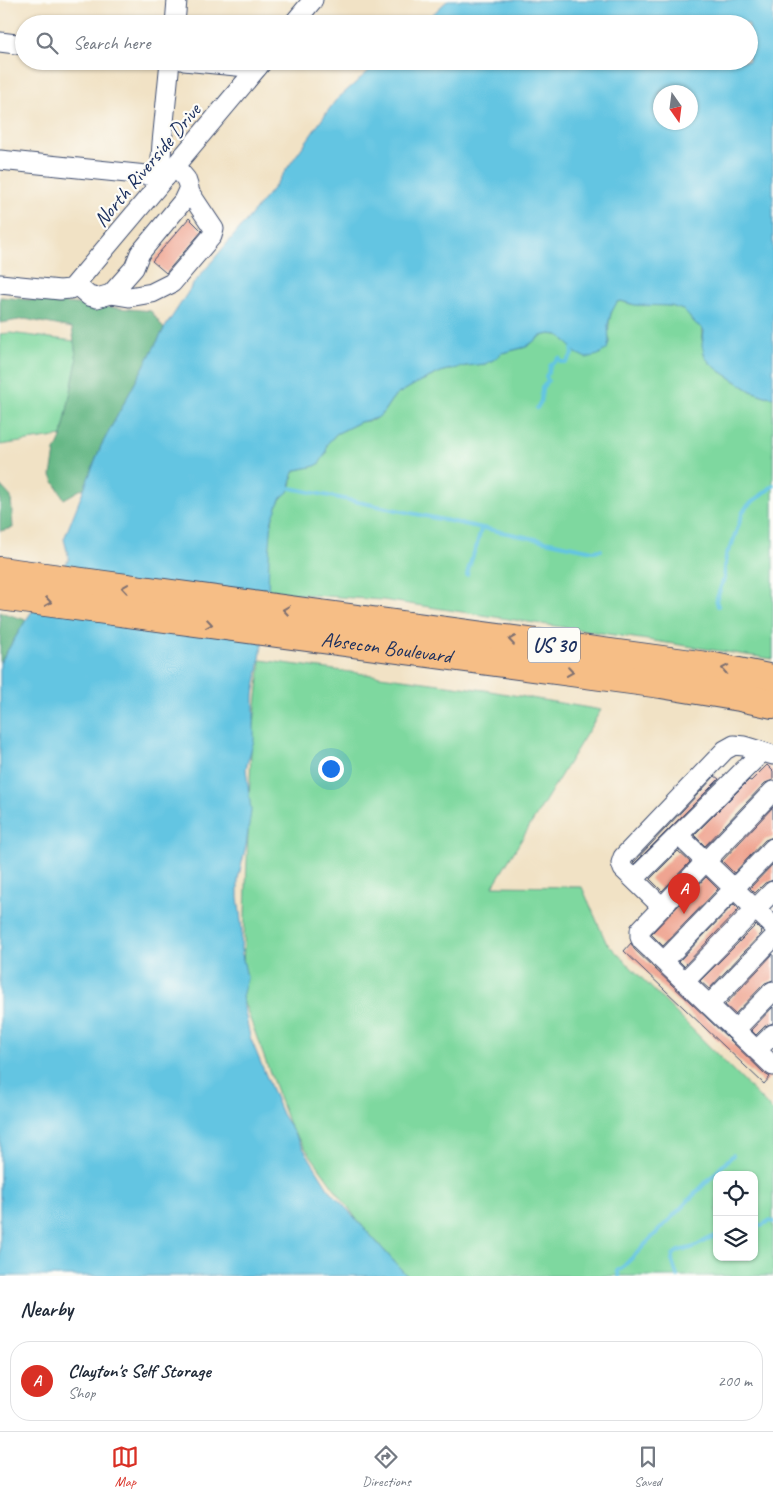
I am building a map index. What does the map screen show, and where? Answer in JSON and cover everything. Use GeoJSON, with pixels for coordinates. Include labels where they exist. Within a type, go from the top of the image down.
{"type":"FeatureCollection","features":[{"type":"Feature","properties":{"kind":"highway","name":"Absecon Boulevard"},"geometry":{"type":"LineString","coordinates":[[0,571],[695,689],[773,704]]}},
{"type":"Feature","properties":{"kind":"highway","name":"Absecon Boulevard"},"geometry":{"type":"LineString","coordinates":[[0,596],[714,667],[773,679]]}},
{"type":"Feature","properties":{"kind":"highway"},"geometry":{"type":"LineString","coordinates":[[695,689],[773,718]]}},
{"type":"Feature","properties":{"kind":"street"},"geometry":{"type":"LineString","coordinates":[[176,15],[177,0]]}},
{"type":"Feature","properties":{"kind":"street"},"geometry":{"type":"LineString","coordinates":[[301,15],[313,0]]}},
{"type":"Feature","properties":{"kind":"street"},"geometry":{"type":"LineString","coordinates":[[0,42],[15,44]]}},
{"type":"Feature","properties":{"kind":"street"},"geometry":{"type":"LineString","coordinates":[[169,70],[162,158],[170,172]]}},
{"type":"Feature","properties":{"kind":"street","name":"North Riverside Drive"},"geometry":{"type":"LineString","coordinates":[[68,287],[170,172],[256,70]]}},
{"type":"Feature","properties":{"kind":"street"},"geometry":{"type":"LineString","coordinates":[[0,160],[170,172],[186,179],[189,188],[183,201],[140,253],[134,268],[111,294]]}},
{"type":"Feature","properties":{"kind":"street"},"geometry":{"type":"LineString","coordinates":[[0,284],[68,287],[97,298],[111,294],[129,297],[152,293],[172,283],[212,236],[214,229],[188,190]]}},
{"type":"Feature","properties":{"kind":"street"},"geometry":{"type":"LineString","coordinates":[[662,907],[623,869],[621,863],[623,857],[725,750],[734,745],[767,753]]}},
{"type":"Feature","properties":{"kind":"street"},"geometry":{"type":"LineString","coordinates":[[634,880],[678,835],[767,753]]}},
{"type":"Feature","properties":{"kind":"street"},"geometry":{"type":"LineString","coordinates":[[773,791],[640,930],[642,941],[773,1066]]}},
{"type":"Feature","properties":{"kind":"street"},"geometry":{"type":"LineString","coordinates":[[678,835],[773,926]]}},
{"type":"Feature","properties":{"kind":"street"},"geometry":{"type":"LineString","coordinates":[[664,961],[773,848]]}},
{"type":"Feature","properties":{"kind":"street"},"geometry":{"type":"LineString","coordinates":[[684,981],[773,891]]}},
{"type":"Feature","properties":{"kind":"street"},"geometry":{"type":"LineString","coordinates":[[709,1005],[773,938]]}},
{"type":"Feature","properties":{"kind":"street"},"geometry":{"type":"LineString","coordinates":[[735,1030],[773,991]]}},
{"type":"Feature","properties":{"kind":"street"},"geometry":{"type":"LineString","coordinates":[[757,1050],[773,1034]]}},
{"type":"Feature","properties":{"kind":"green space"},"geometry":{"type":"Polygon","coordinates":[[[0,297],[151,311],[164,329],[101,446],[85,487],[64,499],[51,476],[55,451],[62,436],[77,361],[72,328],[25,319],[0,323],[0,297]]]}},
{"type":"Feature","properties":{"kind":"green space"},"geometry":{"type":"Polygon","coordinates":[[[621,301],[636,305],[676,307],[685,311],[702,329],[702,340],[720,371],[751,391],[773,397],[773,659],[383,600],[268,592],[270,532],[276,509],[281,498],[290,488],[293,474],[296,470],[315,466],[326,453],[327,444],[336,434],[360,422],[373,420],[382,414],[392,399],[417,383],[443,371],[485,364],[502,353],[526,347],[541,336],[558,335],[576,353],[609,342],[610,316],[617,302],[621,301]]]}},
{"type":"Feature","properties":{"kind":"green space"},"geometry":{"type":"Polygon","coordinates":[[[10,333],[74,341],[77,361],[62,436],[0,445],[0,334],[10,333]]]}},
{"type":"Feature","properties":{"kind":"green space"},"geometry":{"type":"Polygon","coordinates":[[[0,485],[11,497],[13,528],[0,531],[0,485]]]}},
{"type":"Feature","properties":{"kind":"green space"},"geometry":{"type":"Polygon","coordinates":[[[0,612],[26,620],[0,663],[0,612]]]}},
{"type":"Feature","properties":{"kind":"green space"},"geometry":{"type":"Polygon","coordinates":[[[261,660],[484,690],[601,710],[493,886],[582,887],[606,942],[773,1111],[773,1276],[407,1276],[358,1221],[290,1127],[242,997],[251,751],[261,660]]]}},
{"type":"Feature","properties":{"kind":"water"},"geometry":{"type":"Polygon","coordinates":[[[448,0],[773,0],[773,397],[751,391],[710,363],[705,357],[702,345],[704,331],[683,310],[671,306],[635,305],[621,301],[617,302],[611,313],[608,325],[609,342],[607,349],[598,355],[586,358],[576,353],[563,338],[550,334],[541,336],[526,347],[502,353],[485,364],[443,371],[398,394],[377,418],[360,422],[336,434],[327,444],[326,453],[319,464],[296,470],[292,475],[290,490],[280,499],[272,520],[268,592],[254,695],[254,740],[246,768],[251,811],[246,846],[238,879],[242,929],[241,950],[247,977],[242,997],[250,1037],[282,1114],[328,1188],[407,1276],[0,1276],[0,663],[26,620],[69,559],[64,539],[101,446],[164,329],[194,283],[271,191],[335,101],[370,70],[758,70],[758,15],[432,15],[448,0]]]}},
{"type":"Feature","properties":{"kind":"building"},"geometry":{"type":"Polygon","coordinates":[[[189,218],[202,231],[166,273],[152,261],[189,218]]]}},
{"type":"Feature","properties":{"kind":"building"},"geometry":{"type":"Polygon","coordinates":[[[767,765],[773,771],[773,780],[765,783],[705,846],[694,835],[749,780],[751,781],[767,765]]]}},
{"type":"Feature","properties":{"kind":"building"},"geometry":{"type":"Polygon","coordinates":[[[715,776],[719,779],[634,864],[633,863],[715,776]]]}},
{"type":"Feature","properties":{"kind":"building"},"geometry":{"type":"Polygon","coordinates":[[[773,807],[773,837],[765,840],[734,873],[722,861],[773,807]]]}},
{"type":"Feature","properties":{"kind":"building"},"geometry":{"type":"Polygon","coordinates":[[[678,851],[690,862],[662,891],[650,879],[678,851]]]}},
{"type":"Feature","properties":{"kind":"building"},"geometry":{"type":"Polygon","coordinates":[[[773,864],[773,880],[765,883],[755,893],[750,888],[773,864]]]}},
{"type":"Feature","properties":{"kind":"building"},"geometry":{"type":"Polygon","coordinates":[[[706,877],[718,889],[663,946],[651,934],[706,877]]]}},
{"type":"Feature","properties":{"kind":"building"},"geometry":{"type":"Polygon","coordinates":[[[734,904],[739,909],[684,966],[679,961],[734,904]]]}},
{"type":"Feature","properties":{"kind":"building"},"geometry":{"type":"Polygon","coordinates":[[[756,925],[762,933],[709,989],[700,981],[756,925]]]}},
{"type":"Feature","properties":{"kind":"building"},"geometry":{"type":"Polygon","coordinates":[[[631,943],[634,949],[770,1077],[764,1084],[624,951],[631,943]]]}},
{"type":"Feature","properties":{"kind":"building"},"geometry":{"type":"Polygon","coordinates":[[[773,954],[773,980],[765,983],[735,1014],[725,1005],[773,954]]]}},
{"type":"Feature","properties":{"kind":"building"},"geometry":{"type":"Polygon","coordinates":[[[773,1007],[773,1023],[765,1026],[756,1035],[751,1030],[773,1007]]]}},
{"type":"Feature","properties":{"kind":"waterway"},"geometry":{"type":"LineString","coordinates":[[537,408],[541,401],[542,388],[548,381],[546,376],[550,366],[559,358],[561,362],[567,362],[573,353],[572,349]]}},
{"type":"Feature","properties":{"kind":"waterway"},"geometry":{"type":"LineString","coordinates":[[718,606],[716,601],[724,578],[726,555],[732,544],[743,512],[747,506],[773,485]]}},
{"type":"Feature","properties":{"kind":"waterway"},"geometry":{"type":"LineString","coordinates":[[291,488],[593,551],[601,550]]}},
{"type":"Feature","properties":{"kind":"waterway"},"geometry":{"type":"LineString","coordinates":[[467,575],[481,528]]}},
{"type":"Feature","properties":{"kind":"waterway"},"geometry":{"type":"LineString","coordinates":[[619,1276],[617,1270],[621,1269],[733,1155]]}},
{"type":"Feature","properties":{"kind":"waterway"},"geometry":{"type":"LineString","coordinates":[[758,1225],[769,1221],[773,1222]]}},
{"type":"Feature","properties":{"kind":"waterway"},"geometry":{"type":"LineString","coordinates":[[677,1276],[672,1260],[673,1255],[680,1250],[695,1247],[713,1237]]}},
{"type":"Feature","properties":{"kind":"place","name":"Clayton's Self Storage"},"geometry":{"type":"Point","coordinates":[684,914]}}]}
